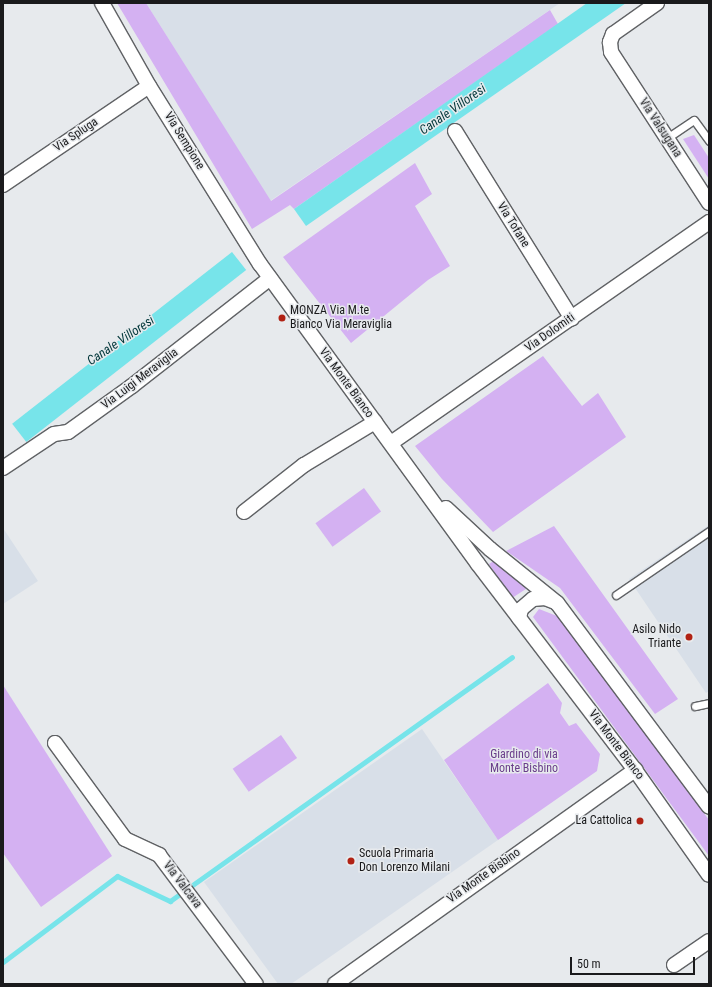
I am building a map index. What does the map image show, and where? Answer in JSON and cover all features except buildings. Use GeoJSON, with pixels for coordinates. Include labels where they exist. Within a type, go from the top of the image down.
{"type":"FeatureCollection","features":[{"type":"Feature","properties":{"kind":"street","name":"Via Sempione"},"geometry":{"type":"LineString","coordinates":[[102,3],[149,86],[270,278]]}},
{"type":"Feature","properties":{"kind":"street","name":"Via Valsugana"},"geometry":{"type":"LineString","coordinates":[[658,3],[613,34],[610,42],[611,52],[709,204]]}},
{"type":"Feature","properties":{"kind":"street","name":"Via Spluga"},"geometry":{"type":"LineString","coordinates":[[3,185],[149,86]]}},
{"type":"Feature","properties":{"kind":"street","name":"Via Tofane"},"geometry":{"type":"LineString","coordinates":[[455,131],[572,319]]}},
{"type":"Feature","properties":{"kind":"street","name":"Via Dolomiti"},"geometry":{"type":"LineString","coordinates":[[391,443],[572,319],[709,222]]}},
{"type":"Feature","properties":{"kind":"street","name":"Via Monte Bianco"},"geometry":{"type":"LineString","coordinates":[[270,278],[519,618],[635,770],[709,875]]}},
{"type":"Feature","properties":{"kind":"street","name":"Via Luigi Meraviglia"},"geometry":{"type":"LineString","coordinates":[[3,468],[54,434],[68,432],[132,386],[270,278]]}},
{"type":"Feature","properties":{"kind":"street"},"geometry":{"type":"LineString","coordinates":[[244,512],[304,465],[375,422]]}},
{"type":"Feature","properties":{"kind":"street","name":"Via Monte Bianco"},"geometry":{"type":"LineString","coordinates":[[424,487],[490,549],[557,603],[709,807]]}},
{"type":"Feature","properties":{"kind":"street"},"geometry":{"type":"LineString","coordinates":[[519,618],[521,609],[533,599],[545,598],[557,603]]}},
{"type":"Feature","properties":{"kind":"street","name":"Via Valcava"},"geometry":{"type":"LineString","coordinates":[[55,743],[125,839],[159,855],[256,984]]}},
{"type":"Feature","properties":{"kind":"street","name":"Via Monte Bisbino"},"geometry":{"type":"LineString","coordinates":[[335,984],[635,770]]}},
{"type":"Feature","properties":{"kind":"street"},"geometry":{"type":"LineString","coordinates":[[674,965],[709,941]]}},
{"type":"Feature","properties":{"kind":"lane"},"geometry":{"type":"LineString","coordinates":[[667,138],[694,120],[709,141]]}},
{"type":"Feature","properties":{"kind":"lane"},"geometry":{"type":"LineString","coordinates":[[616,594],[709,531]]}},
{"type":"Feature","properties":{"kind":"lane"},"geometry":{"type":"LineString","coordinates":[[695,706],[709,703]]}},
{"type":"Feature","properties":{"kind":"shaded area"},"geometry":{"type":"Polygon","coordinates":[[[146,3],[560,3],[270,201],[146,3]]]}},
{"type":"Feature","properties":{"kind":"shaded area","name":"Asilo Nido Triante"},"geometry":{"type":"Polygon","coordinates":[[[709,525],[709,691],[706,693],[629,579],[709,525]]]}},
{"type":"Feature","properties":{"kind":"shaded area"},"geometry":{"type":"Polygon","coordinates":[[[3,528],[38,581],[3,604],[3,528]]]}},
{"type":"Feature","properties":{"kind":"shaded area","name":"Scuola Primaria Don Lorenzo Milani"},"geometry":{"type":"Polygon","coordinates":[[[422,729],[498,840],[291,984],[278,984],[204,882],[422,729]]]}},
{"type":"Feature","properties":{"kind":"green space"},"geometry":{"type":"Polygon","coordinates":[[[117,3],[146,3],[271,201],[550,10],[558,24],[294,209],[290,205],[252,229],[117,3]]]}},
{"type":"Feature","properties":{"kind":"green space"},"geometry":{"type":"Polygon","coordinates":[[[694,135],[709,158],[709,179],[683,139],[694,135]]]}},
{"type":"Feature","properties":{"kind":"green space"},"geometry":{"type":"Polygon","coordinates":[[[415,163],[432,194],[415,206],[450,266],[428,280],[351,343],[283,257],[415,163]]]}},
{"type":"Feature","properties":{"kind":"green space"},"geometry":{"type":"Polygon","coordinates":[[[543,356],[582,406],[598,393],[626,437],[493,532],[442,479],[415,446],[543,356]]]}},
{"type":"Feature","properties":{"kind":"green space"},"geometry":{"type":"Polygon","coordinates":[[[364,488],[381,511],[333,547],[315,523],[364,488]]]}},
{"type":"Feature","properties":{"kind":"green space"},"geometry":{"type":"Polygon","coordinates":[[[554,526],[678,699],[655,714],[560,588],[506,551],[554,526]]]}},
{"type":"Feature","properties":{"kind":"green space"},"geometry":{"type":"Polygon","coordinates":[[[495,560],[529,587],[512,598],[489,564],[495,560]]]}},
{"type":"Feature","properties":{"kind":"green space"},"geometry":{"type":"Polygon","coordinates":[[[539,609],[562,618],[709,820],[709,856],[533,617],[539,609]]]}},
{"type":"Feature","properties":{"kind":"green space","name":"Giardino di via Monte Bisbino"},"geometry":{"type":"Polygon","coordinates":[[[548,683],[562,703],[560,713],[569,726],[576,723],[600,754],[597,771],[498,840],[444,760],[548,683]]]}},
{"type":"Feature","properties":{"kind":"green space"},"geometry":{"type":"Polygon","coordinates":[[[3,685],[112,856],[41,907],[3,853],[3,685]]]}},
{"type":"Feature","properties":{"kind":"green space"},"geometry":{"type":"Polygon","coordinates":[[[281,735],[297,758],[249,792],[233,769],[281,735]]]}},
{"type":"Feature","properties":{"kind":"water","name":"Canale Villoresi"},"geometry":{"type":"Polygon","coordinates":[[[587,3],[626,3],[306,226],[294,209],[587,3]]]}},
{"type":"Feature","properties":{"kind":"water","name":"Canale Villoresi"},"geometry":{"type":"Polygon","coordinates":[[[232,252],[246,270],[26,442],[12,424],[232,252]]]}},
{"type":"Feature","properties":{"kind":"waterway"},"geometry":{"type":"LineString","coordinates":[[3,962],[117,876],[170,901],[512,657]]}},
{"type":"Feature","properties":{"kind":"place","name":"MONZA Via M.te Bianco Via Meraviglia"},"geometry":{"type":"Point","coordinates":[282,318]}},
{"type":"Feature","properties":{"kind":"place","name":"Asilo Nido Triante"},"geometry":{"type":"Point","coordinates":[689,637]}},
{"type":"Feature","properties":{"kind":"place","name":"La Cattolica"},"geometry":{"type":"Point","coordinates":[640,821]}},
{"type":"Feature","properties":{"kind":"place","name":"Scuola Primaria Don Lorenzo Milani"},"geometry":{"type":"Point","coordinates":[351,861]}}]}
